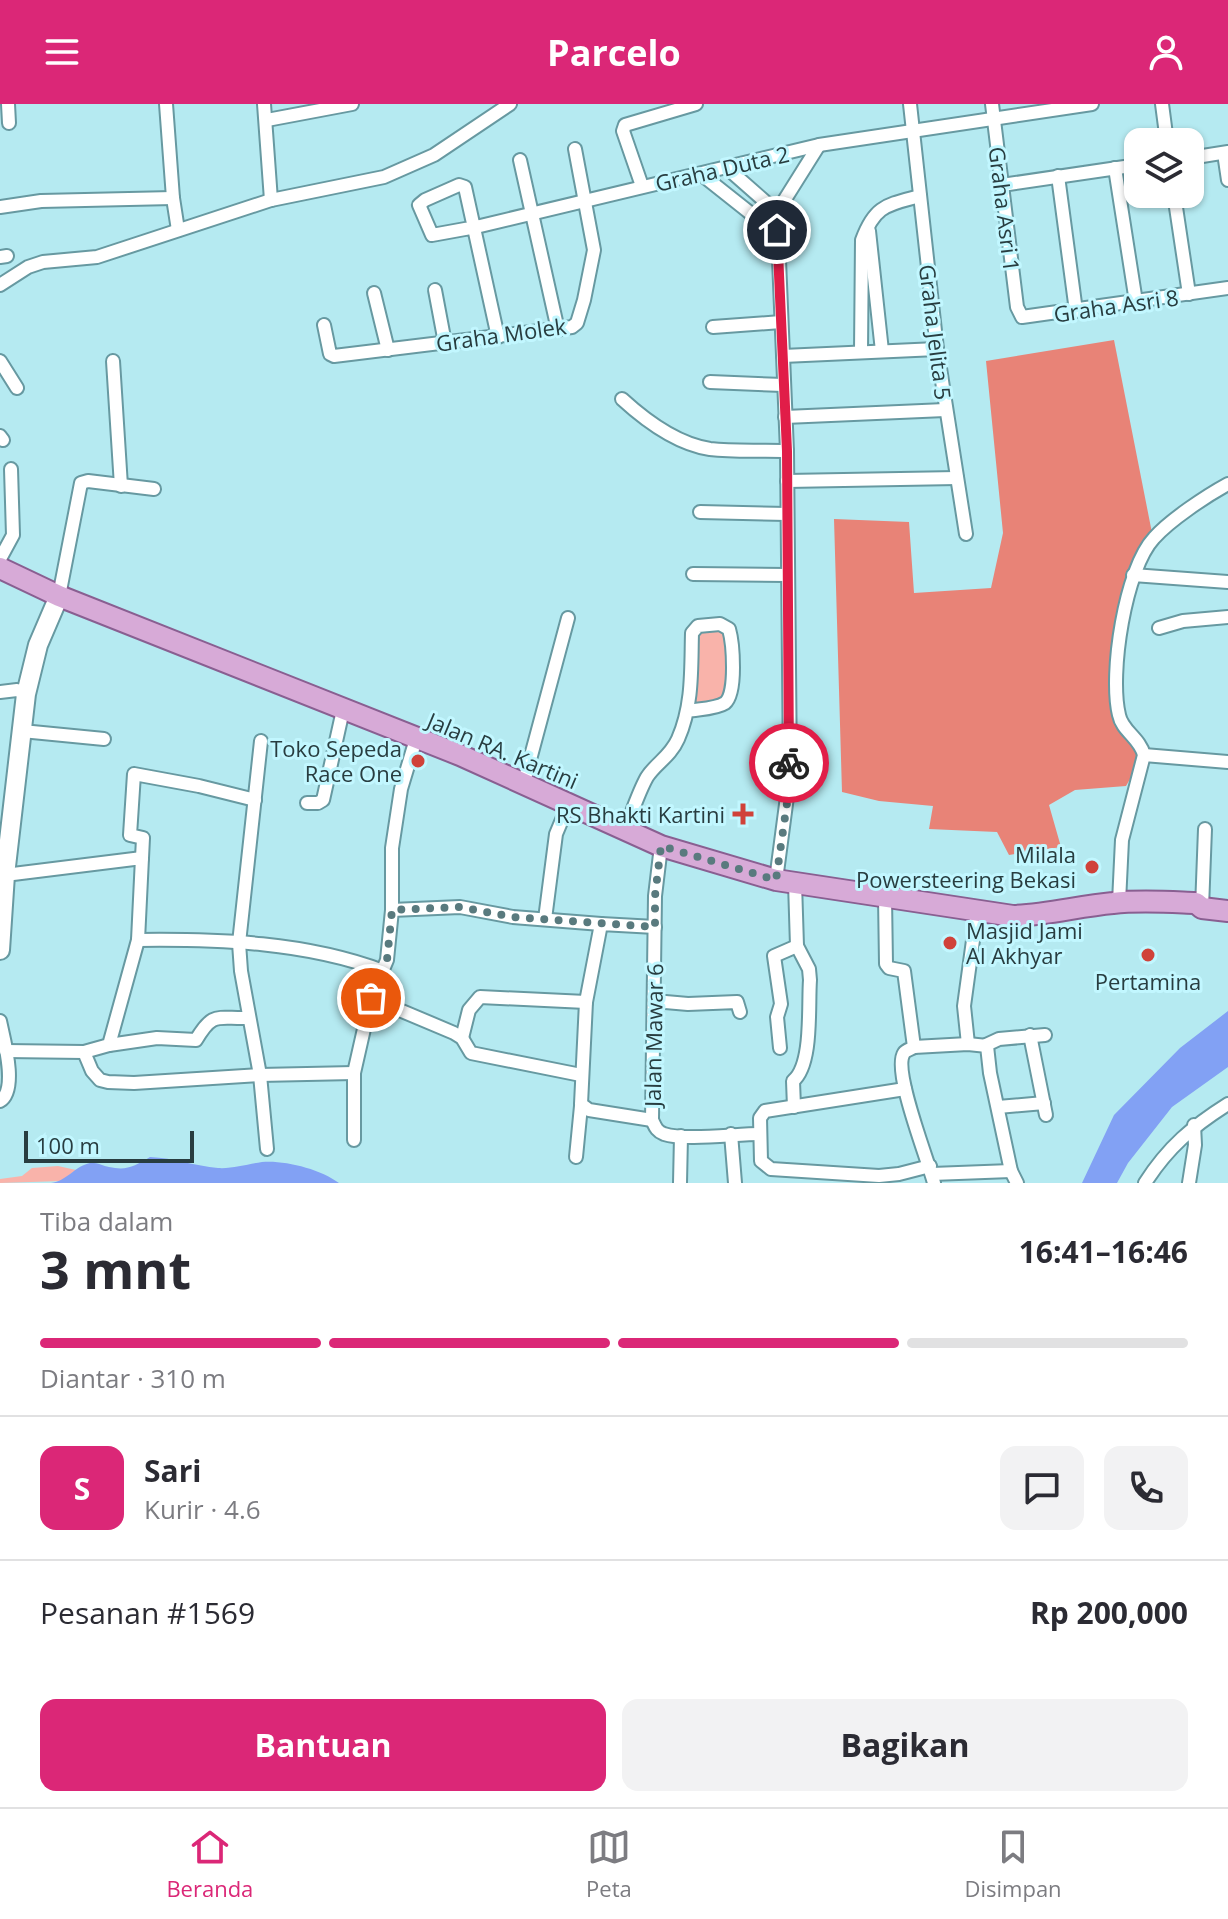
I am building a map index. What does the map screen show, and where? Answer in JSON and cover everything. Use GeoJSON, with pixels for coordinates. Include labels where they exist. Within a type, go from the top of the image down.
{"type":"FeatureCollection","features":[{"type":"Feature","properties":{"kind":"main road","name":"Jalan RA. Kartini"},"geometry":{"type":"LineString","coordinates":[[0,568],[59,596],[524,782],[661,846],[786,882],[1013,916],[1045,915],[1070,908],[1119,902],[1201,902],[1228,898]]}},
{"type":"Feature","properties":{"kind":"main road","name":"Jalan RA. Kartini"},"geometry":{"type":"LineString","coordinates":[[1201,902],[1228,911]]}},
{"type":"Feature","properties":{"kind":"street"},"geometry":{"type":"LineString","coordinates":[[8,104],[9,123]]}},
{"type":"Feature","properties":{"kind":"street"},"geometry":{"type":"LineString","coordinates":[[166,104],[178,230]]}},
{"type":"Feature","properties":{"kind":"street"},"geometry":{"type":"LineString","coordinates":[[264,104],[271,200]]}},
{"type":"Feature","properties":{"kind":"street"},"geometry":{"type":"LineString","coordinates":[[267,120],[352,104]]}},
{"type":"Feature","properties":{"kind":"street"},"geometry":{"type":"LineString","coordinates":[[0,285],[28,267],[56,260],[97,257],[271,200],[384,177],[434,155],[510,104]]}},
{"type":"Feature","properties":{"kind":"street"},"geometry":{"type":"LineString","coordinates":[[642,186],[623,131],[625,125],[696,104]]}},
{"type":"Feature","properties":{"kind":"street","name":"Graha Jelita 5"},"geometry":{"type":"LineString","coordinates":[[910,104],[937,349],[966,534]]}},
{"type":"Feature","properties":{"kind":"street","name":"Graha Asri 1"},"geometry":{"type":"LineString","coordinates":[[992,104],[1016,300]]}},
{"type":"Feature","properties":{"kind":"street","name":"Graha Duta 2"},"geometry":{"type":"LineString","coordinates":[[476,227],[465,187],[459,185],[421,202],[420,208],[433,236],[476,227],[642,186],[727,168],[819,145],[1092,104]]}},
{"type":"Feature","properties":{"kind":"street"},"geometry":{"type":"LineString","coordinates":[[1162,104],[1165,128]]}},
{"type":"Feature","properties":{"kind":"street"},"geometry":{"type":"LineString","coordinates":[[794,1107],[793,1081],[800,1075],[805,1062],[810,980],[809,969],[797,946],[794,909],[786,882],[790,774],[787,451],[777,212],[819,145]]}},
{"type":"Feature","properties":{"kind":"street"},"geometry":{"type":"LineString","coordinates":[[575,149],[584,200]]}},
{"type":"Feature","properties":{"kind":"street"},"geometry":{"type":"LineString","coordinates":[[1204,156],[1226,152],[1228,180]]}},
{"type":"Feature","properties":{"kind":"street"},"geometry":{"type":"LineString","coordinates":[[520,160],[558,330]]}},
{"type":"Feature","properties":{"kind":"street"},"geometry":{"type":"LineString","coordinates":[[1002,185],[1124,167]]}},
{"type":"Feature","properties":{"kind":"street"},"geometry":{"type":"LineString","coordinates":[[727,168],[777,212]]}},
{"type":"Feature","properties":{"kind":"street"},"geometry":{"type":"LineString","coordinates":[[1115,168],[1136,302]]}},
{"type":"Feature","properties":{"kind":"street"},"geometry":{"type":"LineString","coordinates":[[701,174],[764,224],[777,230]]}},
{"type":"Feature","properties":{"kind":"street"},"geometry":{"type":"LineString","coordinates":[[1058,176],[1076,311]]}},
{"type":"Feature","properties":{"kind":"street"},"geometry":{"type":"LineString","coordinates":[[861,351],[862,240],[868,224],[875,213],[885,206],[920,196]]}},
{"type":"Feature","properties":{"kind":"street"},"geometry":{"type":"LineString","coordinates":[[0,207],[41,201],[173,198]]}},
{"type":"Feature","properties":{"kind":"street","name":"Graha Molek"},"geometry":{"type":"LineString","coordinates":[[324,325],[330,354],[334,356],[572,327],[577,323],[594,261],[593,233],[584,200]]}},
{"type":"Feature","properties":{"kind":"street"},"geometry":{"type":"LineString","coordinates":[[1176,208],[1189,294]]}},
{"type":"Feature","properties":{"kind":"street"},"geometry":{"type":"LineString","coordinates":[[868,224],[882,351]]}},
{"type":"Feature","properties":{"kind":"street"},"geometry":{"type":"LineString","coordinates":[[476,227],[498,337]]}},
{"type":"Feature","properties":{"kind":"street","name":"Graha Asri 8"},"geometry":{"type":"LineString","coordinates":[[1016,300],[1019,313],[1027,318],[1228,288]]}},
{"type":"Feature","properties":{"kind":"street"},"geometry":{"type":"LineString","coordinates":[[435,290],[445,343]]}},
{"type":"Feature","properties":{"kind":"street"},"geometry":{"type":"LineString","coordinates":[[374,293],[388,350]]}},
{"type":"Feature","properties":{"kind":"street"},"geometry":{"type":"LineString","coordinates":[[713,327],[781,322]]}},
{"type":"Feature","properties":{"kind":"street"},"geometry":{"type":"LineString","coordinates":[[783,356],[937,349]]}},
{"type":"Feature","properties":{"kind":"street"},"geometry":{"type":"LineString","coordinates":[[0,361],[17,388]]}},
{"type":"Feature","properties":{"kind":"street"},"geometry":{"type":"LineString","coordinates":[[113,361],[121,486]]}},
{"type":"Feature","properties":{"kind":"street"},"geometry":{"type":"LineString","coordinates":[[710,382],[783,385]]}},
{"type":"Feature","properties":{"kind":"street"},"geometry":{"type":"LineString","coordinates":[[622,399],[653,424],[687,442],[710,448],[787,451]]}},
{"type":"Feature","properties":{"kind":"street"},"geometry":{"type":"LineString","coordinates":[[785,417],[945,410]]}},
{"type":"Feature","properties":{"kind":"street"},"geometry":{"type":"LineString","coordinates":[[0,559],[13,535],[11,469]]}},
{"type":"Feature","properties":{"kind":"street"},"geometry":{"type":"LineString","coordinates":[[787,481],[957,478]]}},
{"type":"Feature","properties":{"kind":"street"},"geometry":{"type":"LineString","coordinates":[[0,950],[8,786],[38,645],[59,596],[81,483],[88,481],[154,489]]}},
{"type":"Feature","properties":{"kind":"street"},"geometry":{"type":"LineString","coordinates":[[1119,902],[1122,840],[1144,755],[1142,745],[1125,727],[1118,711],[1122,613],[1133,575],[1153,538],[1211,493],[1228,484]]}},
{"type":"Feature","properties":{"kind":"street"},"geometry":{"type":"LineString","coordinates":[[700,512],[787,514]]}},
{"type":"Feature","properties":{"kind":"street"},"geometry":{"type":"LineString","coordinates":[[693,574],[787,575]]}},
{"type":"Feature","properties":{"kind":"street"},"geometry":{"type":"LineString","coordinates":[[1133,575],[1228,582]]}},
{"type":"Feature","properties":{"kind":"street"},"geometry":{"type":"LineString","coordinates":[[1159,628],[1183,621],[1228,617]]}},
{"type":"Feature","properties":{"kind":"street"},"geometry":{"type":"LineString","coordinates":[[524,782],[568,618]]}},
{"type":"Feature","properties":{"kind":"street"},"geometry":{"type":"LineString","coordinates":[[625,830],[648,775],[669,756],[679,738],[688,711],[692,633],[698,626],[720,624],[729,629],[733,641],[732,688],[728,700],[723,704],[688,711]]}},
{"type":"Feature","properties":{"kind":"street"},"geometry":{"type":"LineString","coordinates":[[0,692],[17,690],[26,694]]}},
{"type":"Feature","properties":{"kind":"street"},"geometry":{"type":"LineString","coordinates":[[307,803],[323,800],[343,710]]}},
{"type":"Feature","properties":{"kind":"street"},"geometry":{"type":"LineString","coordinates":[[22,731],[104,739]]}},
{"type":"Feature","properties":{"kind":"street"},"geometry":{"type":"LineString","coordinates":[[261,741],[239,943],[248,1018],[260,1075],[267,1149]]}},
{"type":"Feature","properties":{"kind":"street"},"geometry":{"type":"LineString","coordinates":[[354,1140],[354,1073],[371,998],[387,960],[392,910],[392,848],[401,789],[416,741]]}},
{"type":"Feature","properties":{"kind":"street"},"geometry":{"type":"LineString","coordinates":[[1144,755],[1228,762]]}},
{"type":"Feature","properties":{"kind":"street"},"geometry":{"type":"LineString","coordinates":[[109,1045],[138,940],[143,838],[130,835],[134,774],[255,800]]}},
{"type":"Feature","properties":{"kind":"street"},"geometry":{"type":"LineString","coordinates":[[545,919],[556,834],[569,803]]}},
{"type":"Feature","properties":{"kind":"street"},"geometry":{"type":"LineString","coordinates":[[1201,902],[1205,829]]}},
{"type":"Feature","properties":{"kind":"street","name":"Jalan Mawar 6"},"geometry":{"type":"LineString","coordinates":[[654,1124],[655,896],[661,846]]}},
{"type":"Feature","properties":{"kind":"street"},"geometry":{"type":"LineString","coordinates":[[5,875],[142,858]]}},
{"type":"Feature","properties":{"kind":"street"},"geometry":{"type":"LineString","coordinates":[[885,897],[886,964],[889,968],[904,971],[914,1047]]}},
{"type":"Feature","properties":{"kind":"street"},"geometry":{"type":"LineString","coordinates":[[392,910],[460,907],[513,917],[655,927]]}},
{"type":"Feature","properties":{"kind":"street"},"geometry":{"type":"LineString","coordinates":[[968,1044],[964,1006],[977,911]]}},
{"type":"Feature","properties":{"kind":"street"},"geometry":{"type":"LineString","coordinates":[[576,1157],[586,1002],[601,924]]}},
{"type":"Feature","properties":{"kind":"street"},"geometry":{"type":"LineString","coordinates":[[138,940],[239,943],[335,955],[383,971]]}},
{"type":"Feature","properties":{"kind":"street"},"geometry":{"type":"LineString","coordinates":[[780,1048],[777,1017],[781,1004],[774,956],[797,946]]}},
{"type":"Feature","properties":{"kind":"street"},"geometry":{"type":"LineString","coordinates":[[371,998],[462,1038],[471,1053],[581,1075]]}},
{"type":"Feature","properties":{"kind":"street"},"geometry":{"type":"LineString","coordinates":[[462,1038],[469,1010],[476,998],[586,1002]]}},
{"type":"Feature","properties":{"kind":"street"},"geometry":{"type":"LineString","coordinates":[[654,1001],[688,1004],[739,1002],[740,1012]]}},
{"type":"Feature","properties":{"kind":"street"},"geometry":{"type":"LineString","coordinates":[[6,1051],[84,1052],[157,1038],[196,1040],[206,1022],[212,1019],[248,1018]]}},
{"type":"Feature","properties":{"kind":"street"},"geometry":{"type":"LineString","coordinates":[[0,1021],[9,1090],[0,1101]]}},
{"type":"Feature","properties":{"kind":"street"},"geometry":{"type":"LineString","coordinates":[[998,1107],[1045,1109],[1030,1035]]}},
{"type":"Feature","properties":{"kind":"street"},"geometry":{"type":"LineString","coordinates":[[932,1174],[905,1089],[902,1057],[905,1051],[914,1047],[986,1045],[999,1039],[1045,1035]]}},
{"type":"Feature","properties":{"kind":"street"},"geometry":{"type":"LineString","coordinates":[[905,1089],[762,1113],[761,1161],[767,1168],[820,1177],[899,1174],[1014,1177],[986,1045]]}},
{"type":"Feature","properties":{"kind":"street"},"geometry":{"type":"LineString","coordinates":[[84,1052],[92,1071],[100,1080],[108,1082],[354,1073]]}},
{"type":"Feature","properties":{"kind":"street"},"geometry":{"type":"LineString","coordinates":[[1145,1183],[1157,1165],[1194,1125],[1228,1104]]}},
{"type":"Feature","properties":{"kind":"street"},"geometry":{"type":"LineString","coordinates":[[581,1106],[654,1124],[664,1134],[760,1134]]}},
{"type":"Feature","properties":{"kind":"street"},"geometry":{"type":"LineString","coordinates":[[1189,1183],[1195,1145],[1194,1125]]}},
{"type":"Feature","properties":{"kind":"street"},"geometry":{"type":"LineString","coordinates":[[731,1134],[735,1183]]}},
{"type":"Feature","properties":{"kind":"street"},"geometry":{"type":"LineString","coordinates":[[680,1183],[681,1136]]}},
{"type":"Feature","properties":{"kind":"shaded area"},"geometry":{"type":"Polygon","coordinates":[[[1114,340],[1153,538],[1122,613],[1118,711],[1144,755],[1126,786],[1075,790],[1049,805],[1061,847],[1009,855],[997,832],[929,829],[933,806],[879,801],[842,792],[834,519],[909,522],[914,593],[991,588],[1003,533],[986,361],[1114,340]]]}},
{"type":"Feature","properties":{"kind":"shaded area"},"geometry":{"type":"Polygon","coordinates":[[[698,626],[729,629],[728,700],[688,711],[698,626]]]}},
{"type":"Feature","properties":{"kind":"shaded area"},"geometry":{"type":"Polygon","coordinates":[[[58,1166],[76,1170],[62,1181],[0,1183],[0,1179],[22,1176],[32,1168],[58,1166]]]}},
{"type":"Feature","properties":{"kind":"water"},"geometry":{"type":"Polygon","coordinates":[[[1228,1011],[1228,1067],[1172,1107],[1128,1163],[1117,1183],[1082,1183],[1114,1115],[1180,1048],[1228,1011]]]}},
{"type":"Feature","properties":{"kind":"water"},"geometry":{"type":"Polygon","coordinates":[[[150,1157],[218,1168],[281,1162],[302,1166],[339,1183],[51,1183],[90,1163],[126,1168],[150,1157]]]}},
{"type":"Feature","properties":{"kind":"way so far"},"geometry":{"type":"LineString","coordinates":[[371,998],[387,960],[392,910],[460,907],[513,917],[655,927],[661,846],[776,880],[787,803],[789,763]]}},
{"type":"Feature","properties":{"kind":"place","name":"Toko Sepeda Race One"},"geometry":{"type":"Point","coordinates":[418,761]}},
{"type":"Feature","properties":{"kind":"place","name":"RS Bhakti Kartini"},"geometry":{"type":"Point","coordinates":[743,814]}},
{"type":"Feature","properties":{"kind":"place","name":"Milala Powersteering Bekasi"},"geometry":{"type":"Point","coordinates":[1092,867]}},
{"type":"Feature","properties":{"kind":"place","name":"Masjid Jami Al Akhyar"},"geometry":{"type":"Point","coordinates":[950,943]}},
{"type":"Feature","properties":{"kind":"place","name":"Pertamina"},"geometry":{"type":"Point","coordinates":[1148,955]}},
{"type":"Feature","properties":{"kind":"route"},"geometry":{"type":"LineString","coordinates":[[777,230],[787,451],[789,763]]}}]}
